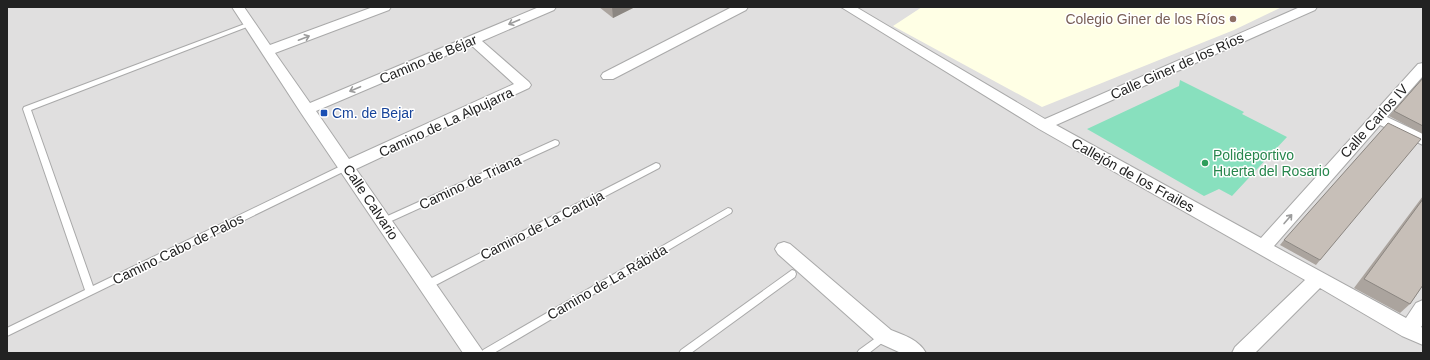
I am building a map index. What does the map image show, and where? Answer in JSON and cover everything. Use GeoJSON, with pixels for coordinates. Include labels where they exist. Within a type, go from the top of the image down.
{"type":"FeatureCollection","features":[{"type":"Feature","properties":{"kind":"street","name":"Calle Calvario"},"geometry":{"type":"LineString","coordinates":[[238,7],[306,110],[348,166],[474,353]]}},
{"type":"Feature","properties":{"kind":"street"},"geometry":{"type":"LineString","coordinates":[[267,52],[385,7]]}},
{"type":"Feature","properties":{"kind":"street","name":"Camino de Béjar"},"geometry":{"type":"LineString","coordinates":[[306,110],[550,7]]}},
{"type":"Feature","properties":{"kind":"street"},"geometry":{"type":"LineString","coordinates":[[608,76],[742,7]]}},
{"type":"Feature","properties":{"kind":"street","name":"Calle Giner de los Ríos"},"geometry":{"type":"LineString","coordinates":[[1044,125],[1310,7]]}},
{"type":"Feature","properties":{"kind":"street","name":"Callejón de los Frailes"},"geometry":{"type":"LineString","coordinates":[[851,8],[1044,125],[1416,333]]}},
{"type":"Feature","properties":{"kind":"street","name":"Camino de La Alpujarra"},"geometry":{"type":"LineString","coordinates":[[348,166],[524,85],[473,40]]}},
{"type":"Feature","properties":{"kind":"street","name":"Calle Carlos IV"},"geometry":{"type":"LineString","coordinates":[[1262,248],[1423,67]]}},
{"type":"Feature","properties":{"kind":"street"},"geometry":{"type":"LineString","coordinates":[[1377,118],[1423,140]]}},
{"type":"Feature","properties":{"kind":"street"},"geometry":{"type":"LineString","coordinates":[[784,249],[884,336],[904,344],[916,353]]}},
{"type":"Feature","properties":{"kind":"street"},"geometry":{"type":"LineString","coordinates":[[1249,351],[1317,279]]}},
{"type":"Feature","properties":{"kind":"street"},"geometry":{"type":"LineString","coordinates":[[1416,333],[1423,308]]}},
{"type":"Feature","properties":{"kind":"lane"},"geometry":{"type":"LineString","coordinates":[[90,292],[27,109],[250,24]]}},
{"type":"Feature","properties":{"kind":"lane","name":"Camino de Triana"},"geometry":{"type":"LineString","coordinates":[[384,221],[555,143]]}},
{"type":"Feature","properties":{"kind":"lane","name":"Camino Cabo de Palos"},"geometry":{"type":"LineString","coordinates":[[7,332],[348,166]]}},
{"type":"Feature","properties":{"kind":"lane","name":"Camino de La Cartuja"},"geometry":{"type":"LineString","coordinates":[[428,285],[656,166]]}},
{"type":"Feature","properties":{"kind":"lane","name":"Camino de La Rábida"},"geometry":{"type":"LineString","coordinates":[[486,353],[728,211]]}},
{"type":"Feature","properties":{"kind":"lane"},"geometry":{"type":"LineString","coordinates":[[684,353],[792,274]]}},
{"type":"Feature","properties":{"kind":"lane"},"geometry":{"type":"LineString","coordinates":[[862,353],[884,336]]}},
{"type":"Feature","properties":{"kind":"shaded area"},"geometry":{"type":"Polygon","coordinates":[[[7,7],[1423,7],[1423,353],[7,353],[7,7]]]}},
{"type":"Feature","properties":{"kind":"shaded area"},"geometry":{"type":"Polygon","coordinates":[[[922,7],[1282,7],[1234,30],[1042,107],[893,26],[922,7]]]}},
{"type":"Feature","properties":{"kind":"green space","name":"Polideportivo Huerta del Rosario"},"geometry":{"type":"Polygon","coordinates":[[[1180,80],[1244,112],[1242,114],[1287,137],[1232,196],[1219,189],[1204,196],[1087,129],[1179,86],[1180,80]]]}},
{"type":"Feature","properties":{"kind":"building"},"geometry":{"type":"Polygon","coordinates":[[[1423,78],[1423,126],[1394,111],[1423,78]]]}},
{"type":"Feature","properties":{"kind":"building"},"geometry":{"type":"Polygon","coordinates":[[[1388,123],[1421,139],[1320,260],[1284,240],[1388,123]]]}},
{"type":"Feature","properties":{"kind":"building"},"geometry":{"type":"Polygon","coordinates":[[[1423,199],[1423,285],[1410,304],[1364,279],[1423,199]]]}},
{"type":"Feature","properties":{"kind":"place","name":"Colegio Giner de los Ríos"},"geometry":{"type":"Point","coordinates":[1233,19]}},
{"type":"Feature","properties":{"kind":"place","name":"Cm. de Bejar"},"geometry":{"type":"Point","coordinates":[324,113]}},
{"type":"Feature","properties":{"kind":"place","name":"Polideportivo Huerta del Rosario"},"geometry":{"type":"Point","coordinates":[1205,163]}}]}
